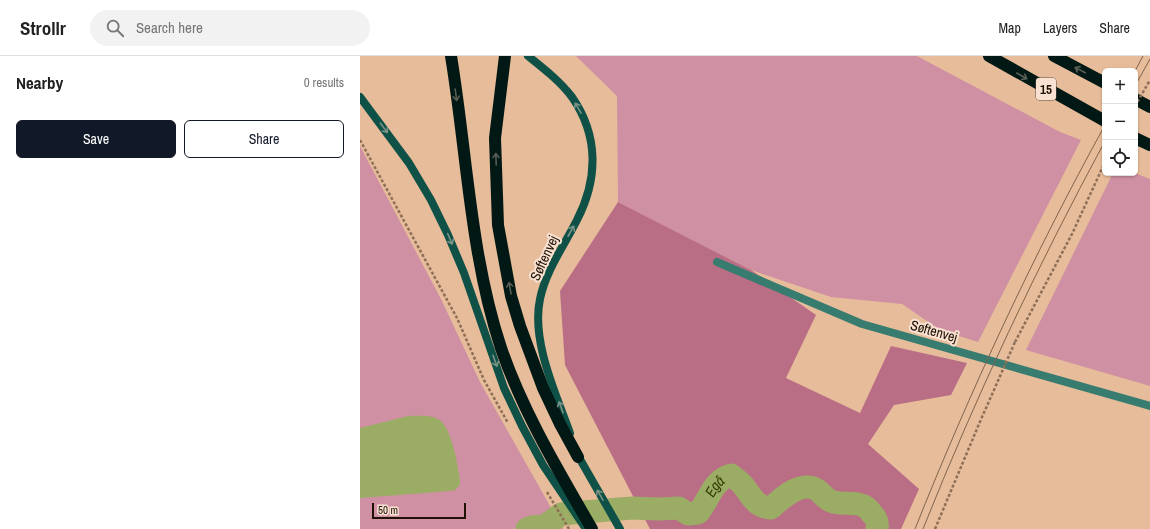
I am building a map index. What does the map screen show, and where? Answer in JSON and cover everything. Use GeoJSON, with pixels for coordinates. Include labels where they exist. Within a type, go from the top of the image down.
{"type":"FeatureCollection","features":[{"type":"Feature","properties":{"kind":"highway"},"geometry":{"type":"LineString","coordinates":[[450,56],[474,230],[490,310],[501,348],[548,464],[592,529]]}},
{"type":"Feature","properties":{"kind":"highway"},"geometry":{"type":"LineString","coordinates":[[506,56],[495,138],[498,225],[511,296],[520,326],[543,388],[560,424],[579,458]]}},
{"type":"Feature","properties":{"kind":"highway","name":"15"},"geometry":{"type":"LineString","coordinates":[[988,56],[1102,119]]}},
{"type":"Feature","properties":{"kind":"highway","name":"15"},"geometry":{"type":"LineString","coordinates":[[1054,56],[1102,81]]}},
{"type":"Feature","properties":{"kind":"highway"},"geometry":{"type":"LineString","coordinates":[[1138,101],[1150,108]]}},
{"type":"Feature","properties":{"kind":"highway"},"geometry":{"type":"LineString","coordinates":[[1138,139],[1150,145]]}},
{"type":"Feature","properties":{"kind":"main road","name":"Søftenvej"},"geometry":{"type":"LineString","coordinates":[[528,56],[557,80],[571,97],[581,112],[591,138],[593,170],[591,183],[585,204],[545,282],[540,300],[538,318],[539,335],[544,357],[579,458],[620,529]]}},
{"type":"Feature","properties":{"kind":"main road"},"geometry":{"type":"LineString","coordinates":[[360,97],[409,163],[431,200],[464,273],[504,388],[522,426],[548,464],[586,529]]}},
{"type":"Feature","properties":{"kind":"street","name":"Søftenvej"},"geometry":{"type":"LineString","coordinates":[[717,262],[862,324],[1150,406]]}},
{"type":"Feature","properties":{"kind":"path"},"geometry":{"type":"LineString","coordinates":[[1136,104],[1150,80]]}},
{"type":"Feature","properties":{"kind":"path"},"geometry":{"type":"LineString","coordinates":[[360,140],[446,298],[484,380],[509,425]]}},
{"type":"Feature","properties":{"kind":"path"},"geometry":{"type":"LineString","coordinates":[[935,529],[1015,342],[1072,234],[1102,166]]}},
{"type":"Feature","properties":{"kind":"path"},"geometry":{"type":"LineString","coordinates":[[547,491],[569,529]]}},
{"type":"Feature","properties":{"kind":"shaded area"},"geometry":{"type":"Polygon","coordinates":[[[576,56],[917,56],[1060,132],[1081,140],[978,342],[940,330],[902,304],[831,297],[751,270],[618,202],[617,96],[576,56]]]}},
{"type":"Feature","properties":{"kind":"shaded area"},"geometry":{"type":"Polygon","coordinates":[[[360,146],[441,299],[480,382],[563,529],[525,529],[523,526],[513,529],[360,529],[360,146]]]}},
{"type":"Feature","properties":{"kind":"shaded area"},"geometry":{"type":"Polygon","coordinates":[[[1138,174],[1150,179],[1150,386],[1026,350],[1112,176],[1138,176],[1138,174]]]}},
{"type":"Feature","properties":{"kind":"shaded area"},"geometry":{"type":"Polygon","coordinates":[[[618,202],[751,270],[816,315],[786,378],[860,413],[891,346],[967,363],[951,395],[894,405],[868,444],[919,489],[901,529],[650,529],[565,365],[560,291],[618,202]]]}},
{"type":"Feature","properties":{"kind":"shaded area"},"geometry":{"type":"Polygon","coordinates":[[[408,416],[429,416],[442,422],[453,445],[460,484],[455,490],[450,491],[360,498],[360,428],[408,416]]]}},
{"type":"Feature","properties":{"kind":"waterway","name":"Egå"},"geometry":{"type":"LineString","coordinates":[[527,529],[531,527],[545,526],[561,514],[632,508],[679,508],[688,514],[698,513],[719,481],[731,475],[741,483],[757,503],[765,507],[771,508],[793,491],[803,487],[808,487],[816,489],[831,501],[859,504],[867,508],[876,520],[877,529]]}},
{"type":"Feature","properties":{"kind":"tram line"},"geometry":{"type":"LineString","coordinates":[[1137,68],[1143,56]]}},
{"type":"Feature","properties":{"kind":"tram line"},"geometry":{"type":"LineString","coordinates":[[1138,81],[1150,59]]}},
{"type":"Feature","properties":{"kind":"tram line"},"geometry":{"type":"LineString","coordinates":[[915,529],[980,375],[1028,274],[1078,174],[1102,130]]}},
{"type":"Feature","properties":{"kind":"tram line"},"geometry":{"type":"LineString","coordinates":[[923,529],[964,430],[1008,332],[1055,236],[1102,147]]}}]}
